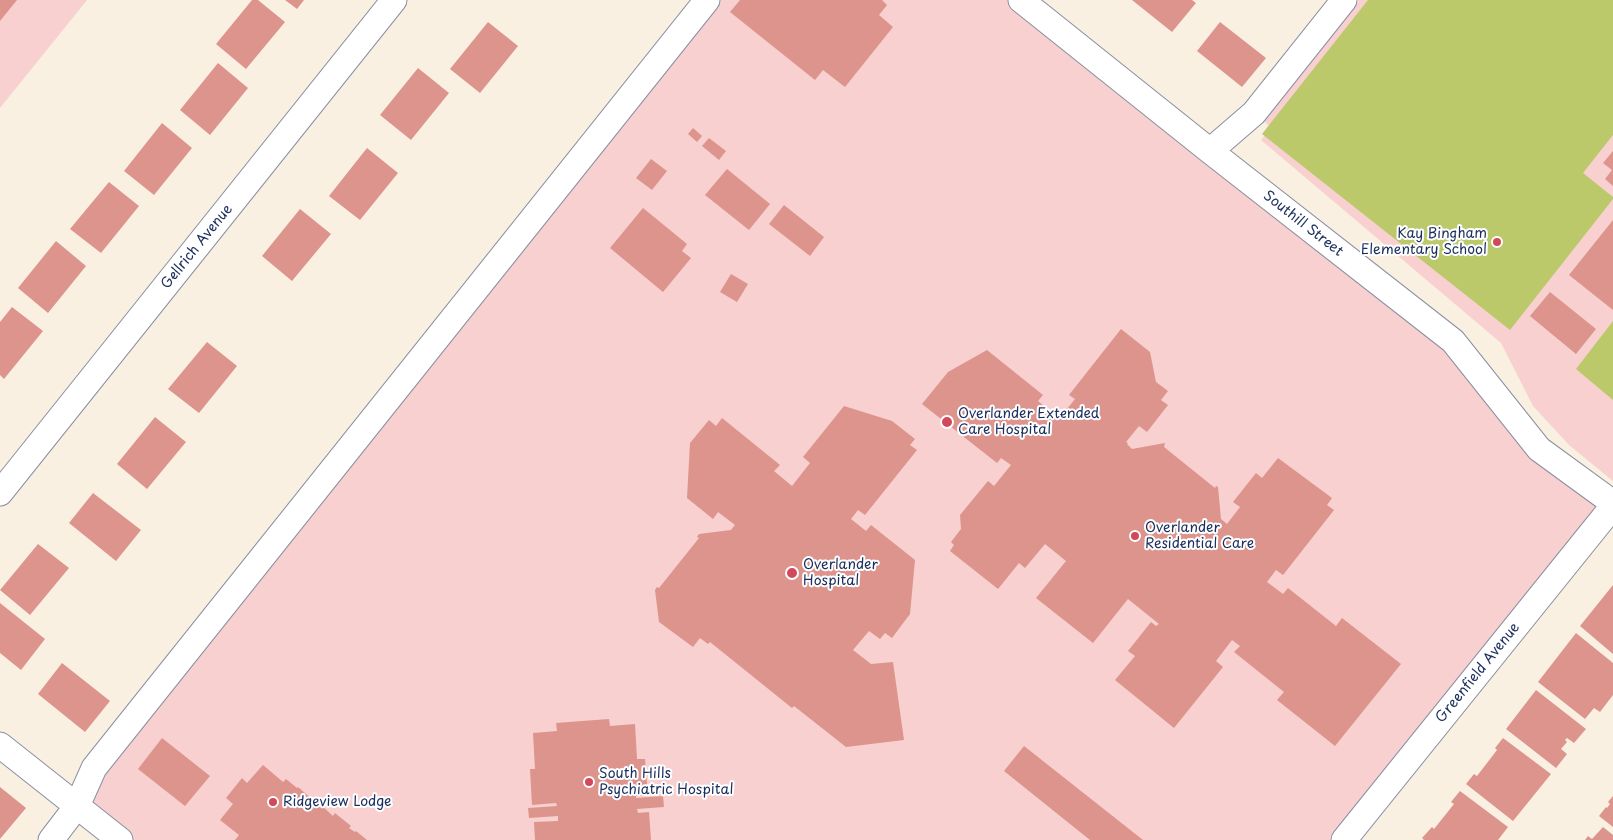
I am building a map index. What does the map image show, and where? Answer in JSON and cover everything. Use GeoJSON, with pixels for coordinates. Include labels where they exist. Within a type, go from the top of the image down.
{"type":"FeatureCollection","features":[{"type":"Feature","properties":{"kind":"street","name":"Gellrich Avenue"},"geometry":{"type":"LineString","coordinates":[[0,493],[394,0]]}},
{"type":"Feature","properties":{"kind":"street"},"geometry":{"type":"LineString","coordinates":[[51,840],[77,806],[94,768],[707,0]]}},
{"type":"Feature","properties":{"kind":"street"},"geometry":{"type":"LineString","coordinates":[[1210,151],[1254,113],[1344,0]]}},
{"type":"Feature","properties":{"kind":"street","name":"Southill Street"},"geometry":{"type":"LineString","coordinates":[[1023,1],[1210,151],[1453,341],[1539,449],[1613,505]]}},
{"type":"Feature","properties":{"kind":"street","name":"Greenfield Avenue"},"geometry":{"type":"LineString","coordinates":[[1344,840],[1613,505]]}},
{"type":"Feature","properties":{"kind":"street"},"geometry":{"type":"LineString","coordinates":[[0,745],[120,840]]}},
{"type":"Feature","properties":{"kind":"shaded area"},"geometry":{"type":"Polygon","coordinates":[[[0,0],[87,0],[0,108],[0,0]]]}},
{"type":"Feature","properties":{"kind":"shaded area","name":"Overlander Extended Care Hospital"},"geometry":{"type":"Polygon","coordinates":[[[719,0],[1021,0],[1453,341],[1539,449],[1613,503],[1346,840],[120,840],[77,806],[719,0]]]}},
{"type":"Feature","properties":{"kind":"shaded area","name":"Kay Bingham Elementary School"},"geometry":{"type":"Polygon","coordinates":[[[1359,0],[1613,0],[1613,481],[1569,445],[1533,406],[1501,343],[1261,140],[1271,128],[1262,119],[1359,0]]]}},
{"type":"Feature","properties":{"kind":"green space","name":"Kay Bingham Elementary School"},"geometry":{"type":"Polygon","coordinates":[[[1368,0],[1613,0],[1613,135],[1583,173],[1613,197],[1613,199],[1510,330],[1262,134],[1368,0]]]}},
{"type":"Feature","properties":{"kind":"green space"},"geometry":{"type":"Polygon","coordinates":[[[1613,321],[1613,400],[1576,369],[1613,321]]]}},
{"type":"Feature","properties":{"kind":"building"},"geometry":{"type":"Polygon","coordinates":[[[0,0],[17,0],[0,21],[0,0]]]}},
{"type":"Feature","properties":{"kind":"building"},"geometry":{"type":"Polygon","coordinates":[[[252,0],[258,0],[285,22],[246,69],[216,44],[252,0]]]}},
{"type":"Feature","properties":{"kind":"building"},"geometry":{"type":"Polygon","coordinates":[[[285,0],[304,0],[297,9],[285,0]]]}},
{"type":"Feature","properties":{"kind":"building"},"geometry":{"type":"Polygon","coordinates":[[[740,0],[882,0],[887,5],[879,15],[893,27],[845,87],[823,70],[815,80],[730,12],[740,0]]]}},
{"type":"Feature","properties":{"kind":"building"},"geometry":{"type":"Polygon","coordinates":[[[1132,0],[1192,0],[1196,3],[1172,32],[1132,0]]]}},
{"type":"Feature","properties":{"kind":"building"},"geometry":{"type":"Polygon","coordinates":[[[488,22],[518,46],[480,93],[450,69],[488,22]]]}},
{"type":"Feature","properties":{"kind":"building"},"geometry":{"type":"Polygon","coordinates":[[[1220,22],[1266,58],[1242,87],[1197,51],[1220,22]]]}},
{"type":"Feature","properties":{"kind":"building"},"geometry":{"type":"Polygon","coordinates":[[[218,63],[248,88],[210,135],[180,110],[218,63]]]}},
{"type":"Feature","properties":{"kind":"building"},"geometry":{"type":"Polygon","coordinates":[[[418,68],[449,93],[411,140],[380,115],[418,68]]]}},
{"type":"Feature","properties":{"kind":"building"},"geometry":{"type":"Polygon","coordinates":[[[162,123],[192,148],[154,195],[124,171],[162,123]]]}},
{"type":"Feature","properties":{"kind":"building"},"geometry":{"type":"Polygon","coordinates":[[[693,128],[702,136],[697,142],[688,134],[693,128]]]}},
{"type":"Feature","properties":{"kind":"building"},"geometry":{"type":"Polygon","coordinates":[[[709,138],[726,151],[719,160],[702,146],[709,138]]]}},
{"type":"Feature","properties":{"kind":"building"},"geometry":{"type":"Polygon","coordinates":[[[367,148],[398,173],[360,220],[329,196],[367,148]]]}},
{"type":"Feature","properties":{"kind":"building"},"geometry":{"type":"Polygon","coordinates":[[[1613,151],[1613,186],[1605,179],[1612,170],[1603,163],[1613,151]]]}},
{"type":"Feature","properties":{"kind":"building"},"geometry":{"type":"Polygon","coordinates":[[[651,159],[667,171],[652,190],[636,178],[651,159]]]}},
{"type":"Feature","properties":{"kind":"building"},"geometry":{"type":"Polygon","coordinates":[[[727,169],[770,204],[749,230],[705,195],[727,169]]]}},
{"type":"Feature","properties":{"kind":"building"},"geometry":{"type":"Polygon","coordinates":[[[109,182],[139,206],[101,253],[70,229],[109,182]]]}},
{"type":"Feature","properties":{"kind":"building"},"geometry":{"type":"Polygon","coordinates":[[[784,205],[824,237],[810,256],[769,224],[784,205]]]}},
{"type":"Feature","properties":{"kind":"building"},"geometry":{"type":"Polygon","coordinates":[[[643,208],[687,244],[682,251],[691,258],[663,292],[610,248],[643,208]]]}},
{"type":"Feature","properties":{"kind":"building"},"geometry":{"type":"Polygon","coordinates":[[[300,209],[331,234],[292,281],[262,256],[300,209]]]}},
{"type":"Feature","properties":{"kind":"building"},"geometry":{"type":"Polygon","coordinates":[[[1613,220],[1613,310],[1569,275],[1613,220]]]}},
{"type":"Feature","properties":{"kind":"building"},"geometry":{"type":"Polygon","coordinates":[[[56,241],[86,266],[48,313],[18,288],[56,241]]]}},
{"type":"Feature","properties":{"kind":"building"},"geometry":{"type":"Polygon","coordinates":[[[731,274],[748,284],[737,302],[720,292],[731,274]]]}},
{"type":"Feature","properties":{"kind":"building"},"geometry":{"type":"Polygon","coordinates":[[[1550,292],[1596,329],[1576,354],[1530,316],[1550,292]]]}},
{"type":"Feature","properties":{"kind":"building"},"geometry":{"type":"Polygon","coordinates":[[[12,307],[43,331],[4,379],[0,375],[0,322],[12,307]]]}},
{"type":"Feature","properties":{"kind":"building","name":"Overlander Residential Care"},"geometry":{"type":"Polygon","coordinates":[[[1121,329],[1150,352],[1156,382],[1168,391],[1161,400],[1168,405],[1147,432],[1139,426],[1126,442],[1132,449],[1165,443],[1164,447],[1215,488],[1216,486],[1218,487],[1221,519],[1227,524],[1240,507],[1233,502],[1256,473],[1262,478],[1278,458],[1332,498],[1327,505],[1334,510],[1283,575],[1276,570],[1267,582],[1283,594],[1288,588],[1336,626],[1342,618],[1401,664],[1335,746],[1277,700],[1284,692],[1234,652],[1240,646],[1232,640],[1216,661],[1223,667],[1174,728],[1115,680],[1135,656],[1128,651],[1151,622],[1156,626],[1159,624],[1128,599],[1093,643],[1036,598],[1066,561],[1045,544],[1025,568],[1019,563],[998,589],[950,551],[954,545],[951,542],[961,529],[960,515],[988,481],[994,486],[1011,465],[1001,458],[997,463],[922,404],[948,372],[987,350],[1043,395],[1038,401],[1059,419],[1075,399],[1069,395],[1121,329]]]}},
{"type":"Feature","properties":{"kind":"building"},"geometry":{"type":"Polygon","coordinates":[[[207,342],[237,366],[199,413],[168,389],[207,342]]]}},
{"type":"Feature","properties":{"kind":"building","name":"Overlander Hospital"},"geometry":{"type":"Polygon","coordinates":[[[844,406],[892,421],[915,439],[910,445],[917,450],[865,515],[858,510],[851,519],[866,531],[871,525],[915,560],[910,614],[892,638],[885,633],[880,639],[869,631],[853,650],[871,664],[893,662],[904,740],[846,747],[794,706],[792,708],[710,642],[708,644],[700,638],[693,647],[659,622],[655,590],[657,587],[659,588],[699,538],[697,537],[699,534],[731,530],[735,525],[718,512],[713,519],[687,498],[690,443],[709,420],[716,426],[722,418],[780,465],[774,471],[792,486],[810,463],[803,457],[844,406]]]}},
{"type":"Feature","properties":{"kind":"building"},"geometry":{"type":"Polygon","coordinates":[[[155,417],[186,442],[147,489],[117,464],[155,417]]]}},
{"type":"Feature","properties":{"kind":"building"},"geometry":{"type":"Polygon","coordinates":[[[93,493],[141,530],[116,561],[69,523],[93,493]]]}},
{"type":"Feature","properties":{"kind":"building"},"geometry":{"type":"Polygon","coordinates":[[[38,544],[69,568],[30,615],[0,590],[38,544]]]}},
{"type":"Feature","properties":{"kind":"building"},"geometry":{"type":"Polygon","coordinates":[[[1613,585],[1613,654],[1580,626],[1613,585]]]}},
{"type":"Feature","properties":{"kind":"building"},"geometry":{"type":"Polygon","coordinates":[[[0,603],[45,639],[21,670],[0,653],[0,603]]]}},
{"type":"Feature","properties":{"kind":"building"},"geometry":{"type":"Polygon","coordinates":[[[1576,633],[1613,663],[1613,695],[1600,712],[1594,708],[1585,719],[1538,682],[1576,633]]]}},
{"type":"Feature","properties":{"kind":"building"},"geometry":{"type":"Polygon","coordinates":[[[62,663],[110,701],[85,732],[38,694],[62,663]]]}},
{"type":"Feature","properties":{"kind":"building"},"geometry":{"type":"Polygon","coordinates":[[[1536,690],[1586,729],[1574,743],[1567,738],[1565,740],[1567,742],[1561,749],[1567,754],[1556,768],[1506,729],[1536,690]]]}},
{"type":"Feature","properties":{"kind":"building","name":"South Hills Psychiatric Hospital"},"geometry":{"type":"Polygon","coordinates":[[[609,719],[610,726],[635,724],[637,759],[645,759],[648,795],[636,796],[636,798],[663,796],[664,807],[637,809],[638,813],[649,812],[651,840],[535,840],[534,822],[558,821],[558,816],[529,818],[528,808],[557,806],[556,803],[532,805],[530,769],[535,769],[533,733],[557,731],[556,723],[609,719]]]}},
{"type":"Feature","properties":{"kind":"building"},"geometry":{"type":"Polygon","coordinates":[[[162,738],[210,776],[185,806],[138,769],[162,738]]]}},
{"type":"Feature","properties":{"kind":"building"},"geometry":{"type":"Polygon","coordinates":[[[1503,738],[1551,774],[1513,821],[1466,784],[1474,774],[1477,776],[1497,750],[1495,748],[1503,738]]]}},
{"type":"Feature","properties":{"kind":"building"},"geometry":{"type":"Polygon","coordinates":[[[1024,746],[1143,840],[1090,840],[1004,771],[1024,746]]]}},
{"type":"Feature","properties":{"kind":"building","name":"Ridgeview Lodge"},"geometry":{"type":"Polygon","coordinates":[[[263,765],[283,782],[286,779],[298,787],[333,816],[335,813],[351,826],[349,828],[367,840],[235,840],[239,835],[220,820],[233,804],[226,798],[242,778],[247,783],[263,765]]]}},
{"type":"Feature","properties":{"kind":"building"},"geometry":{"type":"Polygon","coordinates":[[[0,787],[26,808],[0,839],[0,787]]]}},
{"type":"Feature","properties":{"kind":"building"},"geometry":{"type":"Polygon","coordinates":[[[1460,791],[1508,827],[1498,840],[1424,840],[1422,838],[1432,827],[1434,829],[1454,804],[1451,802],[1460,791]]]}},
{"type":"Feature","properties":{"kind":"building"},"geometry":{"type":"Polygon","coordinates":[[[1613,796],[1613,827],[1599,816],[1610,804],[1608,802],[1613,796]]]}},
{"type":"Feature","properties":{"kind":"building"},"geometry":{"type":"Polygon","coordinates":[[[1603,827],[1613,835],[1613,840],[1585,840],[1588,836],[1592,839],[1603,827]]]}},
{"type":"Feature","properties":{"kind":"place","name":"Kay Bingham Elementary School"},"geometry":{"type":"Point","coordinates":[1497,242]}},
{"type":"Feature","properties":{"kind":"place","name":"Overlander Extended Care Hospital"},"geometry":{"type":"Point","coordinates":[947,422]}},
{"type":"Feature","properties":{"kind":"place","name":"Overlander Residential Care"},"geometry":{"type":"Point","coordinates":[1135,536]}},
{"type":"Feature","properties":{"kind":"place","name":"Overlander Hospital"},"geometry":{"type":"Point","coordinates":[792,573]}},
{"type":"Feature","properties":{"kind":"place","name":"South Hills Psychiatric Hospital"},"geometry":{"type":"Point","coordinates":[589,782]}},
{"type":"Feature","properties":{"kind":"place","name":"Ridgeview Lodge"},"geometry":{"type":"Point","coordinates":[273,802]}}]}
